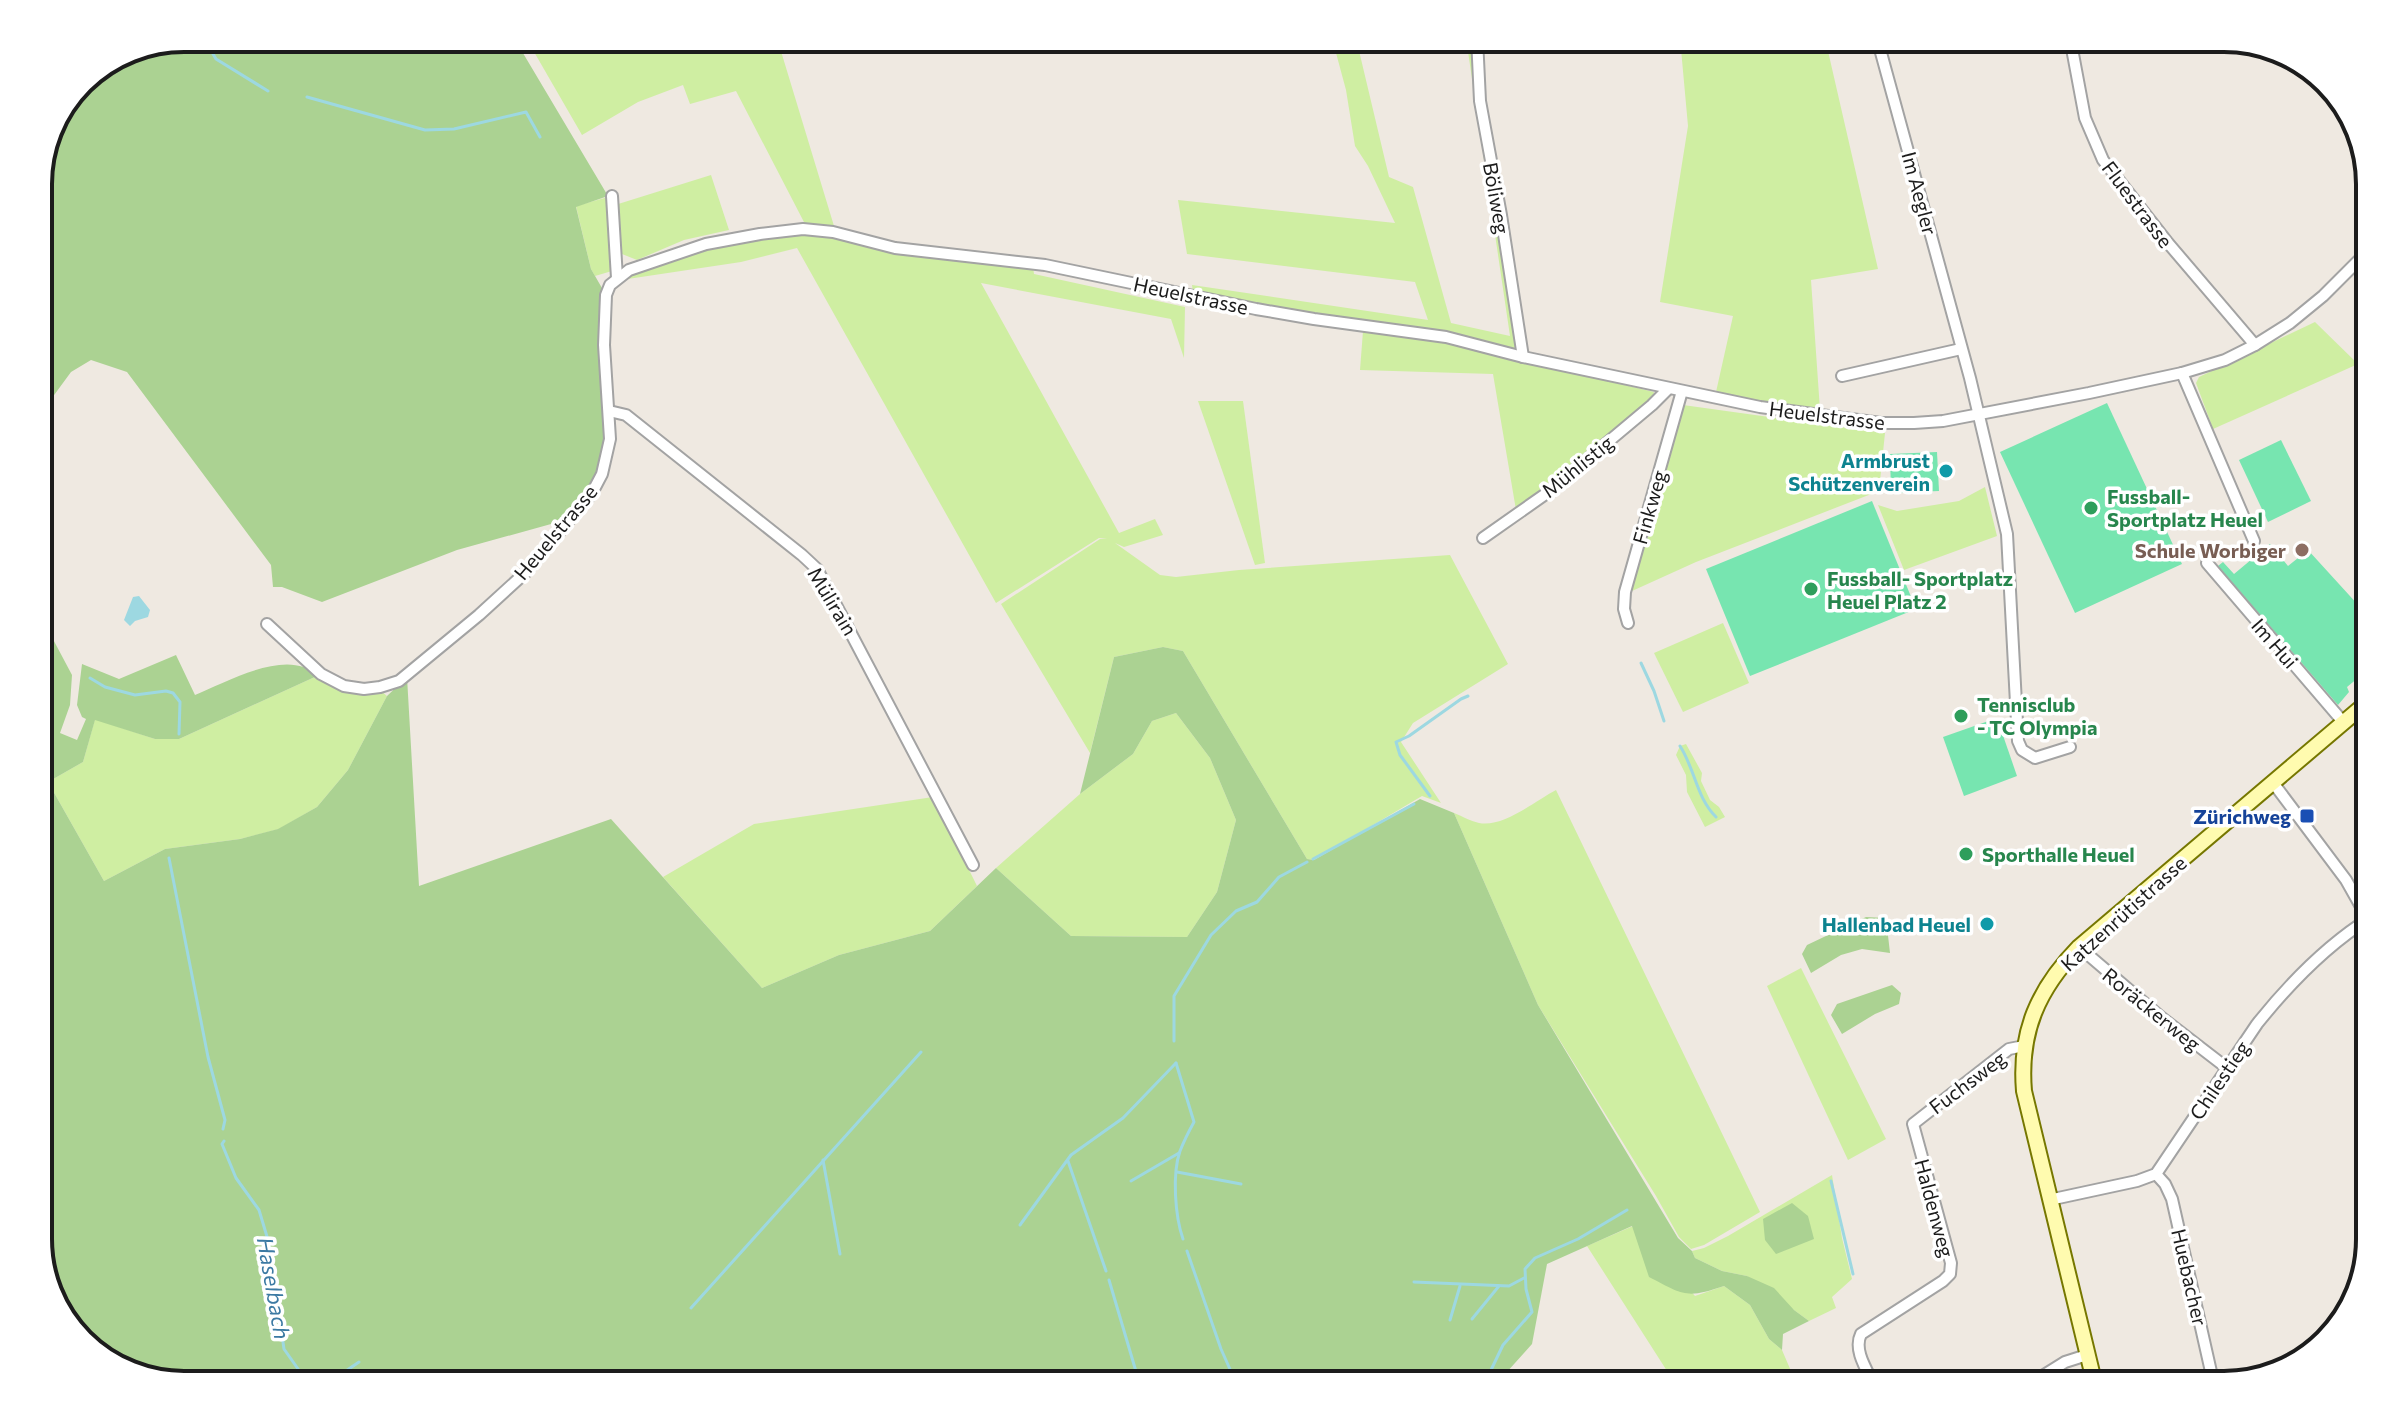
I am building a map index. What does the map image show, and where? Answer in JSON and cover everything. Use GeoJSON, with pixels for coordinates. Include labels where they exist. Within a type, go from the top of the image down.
{"type":"FeatureCollection","features":[{"type":"Feature","properties":{"kind":"street","name":"Böliweg"},"geometry":{"type":"LineString","coordinates":[[1478,52],[1480,101],[1523,357]]}},
{"type":"Feature","properties":{"kind":"street","name":"Im Aegler"},"geometry":{"type":"LineString","coordinates":[[1881,52],[2007,534],[2018,741],[2022,750],[2035,758],[2070,747]]}},
{"type":"Feature","properties":{"kind":"street","name":"Fluestrasse"},"geometry":{"type":"LineString","coordinates":[[2073,52],[2085,118],[2103,160],[2177,254],[2255,345]]}},
{"type":"Feature","properties":{"kind":"street"},"geometry":{"type":"LineString","coordinates":[[612,196],[617,278]]}},
{"type":"Feature","properties":{"kind":"street","name":"Heuelstrasse"},"geometry":{"type":"LineString","coordinates":[[267,624],[321,674],[344,686],[364,689],[399,681],[526,572],[592,493],[602,474],[610,439],[604,345],[606,295],[610,285],[629,270],[706,244],[760,234],[803,229],[833,232],[895,248],[1045,265],[1256,309],[1446,337],[1523,357],[1760,407],[1881,423],[1943,421],[2182,373],[2225,360],[2290,323],[2356,263]]}},
{"type":"Feature","properties":{"kind":"street"},"geometry":{"type":"LineString","coordinates":[[1842,376],[1961,349]]}},
{"type":"Feature","properties":{"kind":"street"},"geometry":{"type":"LineString","coordinates":[[2182,373],[2254,541]]}},
{"type":"Feature","properties":{"kind":"street","name":"Mühlistig"},"geometry":{"type":"LineString","coordinates":[[1483,538],[1547,493],[1668,389]]}},
{"type":"Feature","properties":{"kind":"street","name":"Finkweg"},"geometry":{"type":"LineString","coordinates":[[1628,623],[1624,609],[1625,592],[1682,391]]}},
{"type":"Feature","properties":{"kind":"street","name":"Mülirain"},"geometry":{"type":"LineString","coordinates":[[609,411],[626,415],[817,569],[973,865]]}},
{"type":"Feature","properties":{"kind":"street","name":"Im Hui"},"geometry":{"type":"LineString","coordinates":[[2207,563],[2344,723]]}},
{"type":"Feature","properties":{"kind":"street","name":"Katzenrütistrasse"},"geometry":{"type":"LineString","coordinates":[[2091,1371],[2024,1091],[2024,1046],[2031,1020],[2046,989],[2064,962],[2079,947],[2356,712]]}},
{"type":"Feature","properties":{"kind":"street"},"geometry":{"type":"LineString","coordinates":[[2274,784],[2356,897]]}},
{"type":"Feature","properties":{"kind":"street","name":"Chilestieg"},"geometry":{"type":"LineString","coordinates":[[2156,1174],[2257,1024],[2285,990],[2356,928]]}},
{"type":"Feature","properties":{"kind":"street","name":"Roräckerweg"},"geometry":{"type":"LineString","coordinates":[[2079,947],[2162,1018],[2227,1068]]}},
{"type":"Feature","properties":{"kind":"street","name":"Fuchsweg"},"geometry":{"type":"LineString","coordinates":[[1913,1124],[2009,1049],[2024,1046]]}},
{"type":"Feature","properties":{"kind":"street","name":"Haldenweg"},"geometry":{"type":"LineString","coordinates":[[1868,1371],[1857,1343],[1861,1334],[1950,1274],[1951,1263],[1913,1124]]}},
{"type":"Feature","properties":{"kind":"street"},"geometry":{"type":"LineString","coordinates":[[2049,1200],[2156,1174]]}},
{"type":"Feature","properties":{"kind":"street","name":"Huebacher"},"geometry":{"type":"LineString","coordinates":[[2156,1174],[2172,1199],[2211,1371]]}},
{"type":"Feature","properties":{"kind":"street"},"geometry":{"type":"LineString","coordinates":[[2051,1371],[2065,1362],[2087,1355]]}},
{"type":"Feature","properties":{"kind":"green space"},"geometry":{"type":"Polygon","coordinates":[[[184,52],[522,52],[608,196],[576,207],[591,269],[606,295],[609,411],[602,474],[569,519],[457,550],[322,602],[282,587],[273,587],[271,565],[127,372],[91,360],[71,372],[52,398],[52,175],[56,150],[74,111],[91,91],[111,74],[133,62],[184,52]]]}},
{"type":"Feature","properties":{"kind":"green space"},"geometry":{"type":"Polygon","coordinates":[[[534,52],[781,52],[834,226],[805,224],[736,91],[690,104],[683,85],[638,102],[582,135],[534,52]]]}},
{"type":"Feature","properties":{"kind":"green space"},"geometry":{"type":"Polygon","coordinates":[[[1336,52],[1359,52],[1389,177],[1413,187],[1451,323],[1510,336],[1468,52],[1476,52],[1521,352],[1193,292],[1192,285],[1428,320],[1415,282],[1187,254],[1178,200],[1395,223],[1355,146],[1346,90],[1336,52]]]}},
{"type":"Feature","properties":{"kind":"green space"},"geometry":{"type":"Polygon","coordinates":[[[1681,52],[1828,52],[1878,269],[1811,280],[1820,410],[1759,403],[1716,392],[1733,316],[1660,302],[1688,126],[1681,52]]]}},
{"type":"Feature","properties":{"kind":"green space"},"geometry":{"type":"Polygon","coordinates":[[[711,175],[729,230],[684,240],[637,260],[612,250],[612,271],[595,276],[576,206],[608,197],[615,205],[711,175]]]}},
{"type":"Feature","properties":{"kind":"green space"},"geometry":{"type":"Polygon","coordinates":[[[803,231],[1033,267],[1034,274],[1185,307],[1184,358],[1171,319],[981,283],[1119,533],[1155,519],[1163,535],[1124,547],[1115,543],[1160,575],[1176,577],[1450,555],[1508,664],[1413,723],[1401,742],[1441,803],[1422,796],[1314,860],[1307,859],[1183,651],[1163,647],[1114,657],[1090,753],[1001,604],[1100,539],[1107,539],[1099,538],[996,603],[797,248],[741,262],[621,280],[631,272],[709,247],[803,231]]]}},
{"type":"Feature","properties":{"kind":"green space"},"geometry":{"type":"Polygon","coordinates":[[[2315,322],[2356,362],[2356,365],[2213,429],[2196,383],[2199,377],[2315,322]]]}},
{"type":"Feature","properties":{"kind":"green space"},"geometry":{"type":"Polygon","coordinates":[[[1363,331],[1445,342],[1654,392],[1652,401],[1516,510],[1493,374],[1360,370],[1363,331]]]}},
{"type":"Feature","properties":{"kind":"green space"},"geometry":{"type":"Polygon","coordinates":[[[1198,401],[1243,401],[1265,563],[1255,565],[1198,401]]]}},
{"type":"Feature","properties":{"kind":"green space","name":"Fussball- Sportplatz Heuel"},"geometry":{"type":"Polygon","coordinates":[[[2107,403],[2182,564],[2075,613],[2000,452],[2107,403]]]}},
{"type":"Feature","properties":{"kind":"green space"},"geometry":{"type":"Polygon","coordinates":[[[1683,405],[1885,433],[1879,491],[1696,562],[1632,591],[1683,405]]]}},
{"type":"Feature","properties":{"kind":"green space"},"geometry":{"type":"Polygon","coordinates":[[[2281,440],[2311,501],[2268,522],[2239,460],[2281,440]]]}},
{"type":"Feature","properties":{"kind":"green space"},"geometry":{"type":"Polygon","coordinates":[[[1937,452],[1939,491],[1891,493],[1890,454],[1937,452]]]}},
{"type":"Feature","properties":{"kind":"green space"},"geometry":{"type":"Polygon","coordinates":[[[1985,487],[1997,536],[1904,570],[1878,505],[1897,511],[1959,501],[1985,487]]]}},
{"type":"Feature","properties":{"kind":"green space","name":"Fussball- Sportplatz Heuel Platz 2"},"geometry":{"type":"Polygon","coordinates":[[[1872,501],[1916,609],[1750,676],[1706,569],[1872,501]]]}},
{"type":"Feature","properties":{"kind":"green space"},"geometry":{"type":"Polygon","coordinates":[[[2270,544],[2288,566],[2308,550],[2356,603],[2356,680],[2347,687],[2349,692],[2338,705],[2218,566],[2223,562],[2234,574],[2270,544]]]}},
{"type":"Feature","properties":{"kind":"green space"},"geometry":{"type":"Polygon","coordinates":[[[1723,623],[1749,683],[1683,712],[1654,653],[1723,623]]]}},
{"type":"Feature","properties":{"kind":"green space"},"geometry":{"type":"Polygon","coordinates":[[[52,637],[72,675],[70,705],[60,733],[77,740],[86,719],[77,705],[82,664],[119,679],[176,655],[195,695],[239,676],[274,666],[305,668],[317,676],[179,739],[155,739],[95,720],[83,762],[52,780],[52,637]]]}},
{"type":"Feature","properties":{"kind":"green space"},"geometry":{"type":"Polygon","coordinates":[[[1163,647],[1183,651],[1307,859],[1314,860],[1420,799],[1454,813],[1538,1005],[1678,1238],[1695,1258],[1722,1271],[1747,1276],[1774,1288],[1809,1321],[1783,1334],[1782,1350],[1769,1339],[1750,1305],[1724,1286],[1693,1294],[1670,1288],[1649,1277],[1632,1226],[1547,1264],[1532,1344],[1508,1371],[184,1371],[150,1367],[133,1361],[104,1344],[79,1319],[62,1290],[52,1248],[52,789],[104,881],[165,849],[240,839],[278,829],[317,807],[348,770],[387,696],[407,677],[419,886],[611,819],[762,988],[839,955],[930,931],[996,868],[1071,936],[1187,937],[1217,892],[1236,820],[1210,758],[1176,713],[1152,721],[1133,754],[1080,794],[1114,657],[1163,647]]]}},
{"type":"Feature","properties":{"kind":"green space"},"geometry":{"type":"Polygon","coordinates":[[[317,676],[339,689],[381,691],[387,696],[348,770],[317,807],[279,829],[240,839],[165,849],[104,881],[52,789],[52,780],[83,762],[95,719],[155,739],[179,739],[317,676]]]}},
{"type":"Feature","properties":{"kind":"green space"},"geometry":{"type":"Polygon","coordinates":[[[1176,713],[1210,758],[1236,820],[1217,892],[1187,937],[1071,936],[996,868],[1080,794],[1133,754],[1152,721],[1176,713]]]}},
{"type":"Feature","properties":{"kind":"green space"},"geometry":{"type":"Polygon","coordinates":[[[1997,718],[2017,776],[1964,796],[1943,737],[1997,718]]]}},
{"type":"Feature","properties":{"kind":"green space"},"geometry":{"type":"Polygon","coordinates":[[[1686,744],[1702,773],[1701,781],[1710,800],[1725,817],[1705,827],[1687,792],[1686,775],[1676,755],[1680,746],[1686,744]]]}},
{"type":"Feature","properties":{"kind":"green space"},"geometry":{"type":"Polygon","coordinates":[[[1556,790],[1760,1212],[1704,1245],[1691,1249],[1679,1237],[1538,1005],[1454,813],[1479,823],[1498,822],[1556,790]]]}},
{"type":"Feature","properties":{"kind":"green space"},"geometry":{"type":"Polygon","coordinates":[[[933,797],[977,886],[930,931],[839,955],[762,988],[663,877],[754,824],[933,797]]]}},
{"type":"Feature","properties":{"kind":"green space"},"geometry":{"type":"Polygon","coordinates":[[[1866,917],[1886,918],[1890,953],[1862,949],[1841,955],[1811,973],[1802,954],[1807,945],[1866,917]]]}},
{"type":"Feature","properties":{"kind":"green space"},"geometry":{"type":"Polygon","coordinates":[[[1801,968],[1886,1139],[1848,1160],[1767,986],[1801,968]]]}},
{"type":"Feature","properties":{"kind":"green space"},"geometry":{"type":"Polygon","coordinates":[[[1892,985],[1901,993],[1899,1004],[1842,1034],[1831,1015],[1837,1004],[1892,985]]]}},
{"type":"Feature","properties":{"kind":"green space"},"geometry":{"type":"Polygon","coordinates":[[[1832,1175],[1852,1279],[1832,1297],[1836,1308],[1809,1321],[1747,1276],[1722,1271],[1695,1258],[1692,1251],[1728,1236],[1832,1175]]]}},
{"type":"Feature","properties":{"kind":"green space"},"geometry":{"type":"Polygon","coordinates":[[[1792,1203],[1808,1216],[1814,1239],[1776,1254],[1765,1240],[1763,1219],[1792,1203]]]}},
{"type":"Feature","properties":{"kind":"green space"},"geometry":{"type":"Polygon","coordinates":[[[1633,1226],[1695,1296],[1724,1286],[1750,1305],[1769,1339],[1782,1350],[1791,1371],[1667,1371],[1587,1246],[1633,1226]]]}},
{"type":"Feature","properties":{"kind":"water"},"geometry":{"type":"Polygon","coordinates":[[[139,596],[150,610],[148,617],[130,626],[124,620],[133,597],[139,596]]]}},
{"type":"Feature","properties":{"kind":"waterway"},"geometry":{"type":"LineString","coordinates":[[212,52],[216,59],[268,91]]}},
{"type":"Feature","properties":{"kind":"waterway"},"geometry":{"type":"LineString","coordinates":[[307,97],[425,130],[454,129],[526,112],[540,137]]}},
{"type":"Feature","properties":{"kind":"waterway"},"geometry":{"type":"LineString","coordinates":[[1641,663],[1664,721]]}},
{"type":"Feature","properties":{"kind":"waterway","name":"Haselbach"},"geometry":{"type":"LineString","coordinates":[[90,678],[105,687],[135,695],[173,693],[180,702],[179,734]]}},
{"type":"Feature","properties":{"kind":"waterway"},"geometry":{"type":"LineString","coordinates":[[1430,796],[1400,755],[1396,742],[1468,696]]}},
{"type":"Feature","properties":{"kind":"waterway"},"geometry":{"type":"LineString","coordinates":[[1680,746],[1704,801],[1716,817]]}},
{"type":"Feature","properties":{"kind":"waterway"},"geometry":{"type":"LineString","coordinates":[[1313,859],[1414,804]]}},
{"type":"Feature","properties":{"kind":"waterway","name":"Haselbach"},"geometry":{"type":"LineString","coordinates":[[169,858],[208,1057],[225,1120],[223,1129]]}},
{"type":"Feature","properties":{"kind":"waterway"},"geometry":{"type":"LineString","coordinates":[[1174,1041],[1174,996],[1211,935],[1236,911],[1257,902],[1279,877],[1307,862]]}},
{"type":"Feature","properties":{"kind":"waterway"},"geometry":{"type":"LineString","coordinates":[[691,1308],[921,1052]]}},
{"type":"Feature","properties":{"kind":"waterway"},"geometry":{"type":"LineString","coordinates":[[1176,1063],[1194,1122],[1180,1151],[1176,1171],[1176,1207],[1183,1239]]}},
{"type":"Feature","properties":{"kind":"waterway"},"geometry":{"type":"LineString","coordinates":[[1020,1225],[1071,1155],[1123,1118],[1176,1063]]}},
{"type":"Feature","properties":{"kind":"waterway","name":"Haselbach"},"geometry":{"type":"LineString","coordinates":[[224,1141],[222,1144],[236,1178],[259,1210],[268,1240],[284,1349],[299,1371]]}},
{"type":"Feature","properties":{"kind":"waterway"},"geometry":{"type":"LineString","coordinates":[[1131,1181],[1179,1153]]}},
{"type":"Feature","properties":{"kind":"waterway"},"geometry":{"type":"LineString","coordinates":[[823,1160],[840,1254]]}},
{"type":"Feature","properties":{"kind":"waterway"},"geometry":{"type":"LineString","coordinates":[[1068,1161],[1106,1271]]}},
{"type":"Feature","properties":{"kind":"waterway"},"geometry":{"type":"LineString","coordinates":[[1177,1172],[1241,1184]]}},
{"type":"Feature","properties":{"kind":"waterway"},"geometry":{"type":"LineString","coordinates":[[1831,1181],[1853,1274]]}},
{"type":"Feature","properties":{"kind":"waterway"},"geometry":{"type":"LineString","coordinates":[[1491,1370],[1503,1345],[1532,1312],[1525,1269],[1535,1258],[1578,1239],[1627,1210]]}},
{"type":"Feature","properties":{"kind":"waterway"},"geometry":{"type":"LineString","coordinates":[[1187,1251],[1231,1371]]}},
{"type":"Feature","properties":{"kind":"waterway"},"geometry":{"type":"LineString","coordinates":[[1414,1282],[1509,1286],[1524,1278]]}},
{"type":"Feature","properties":{"kind":"waterway"},"geometry":{"type":"LineString","coordinates":[[1109,1280],[1136,1371]]}},
{"type":"Feature","properties":{"kind":"waterway"},"geometry":{"type":"LineString","coordinates":[[1450,1320],[1460,1286]]}},
{"type":"Feature","properties":{"kind":"waterway"},"geometry":{"type":"LineString","coordinates":[[1472,1319],[1499,1286]]}},
{"type":"Feature","properties":{"kind":"waterway","name":"Haselbach"},"geometry":{"type":"LineString","coordinates":[[346,1371],[359,1362]]}},
{"type":"Feature","properties":{"kind":"place","name":"Armbrust Schützenverein"},"geometry":{"type":"Point","coordinates":[1946,471]}},
{"type":"Feature","properties":{"kind":"place","name":"Fussball- Sportplatz Heuel"},"geometry":{"type":"Point","coordinates":[2091,508]}},
{"type":"Feature","properties":{"kind":"place","name":"Schule Worbiger"},"geometry":{"type":"Point","coordinates":[2302,550]}},
{"type":"Feature","properties":{"kind":"place","name":"Fussball- Sportplatz Heuel Platz 2"},"geometry":{"type":"Point","coordinates":[1811,589]}},
{"type":"Feature","properties":{"kind":"place","name":"Tennisclub - TC Olympia"},"geometry":{"type":"Point","coordinates":[1961,716]}},
{"type":"Feature","properties":{"kind":"place","name":"Zürichweg"},"geometry":{"type":"Point","coordinates":[2307,816]}},
{"type":"Feature","properties":{"kind":"place","name":"Sporthalle Heuel"},"geometry":{"type":"Point","coordinates":[1966,854]}},
{"type":"Feature","properties":{"kind":"place","name":"Hallenbad Heuel"},"geometry":{"type":"Point","coordinates":[1987,924]}}]}
